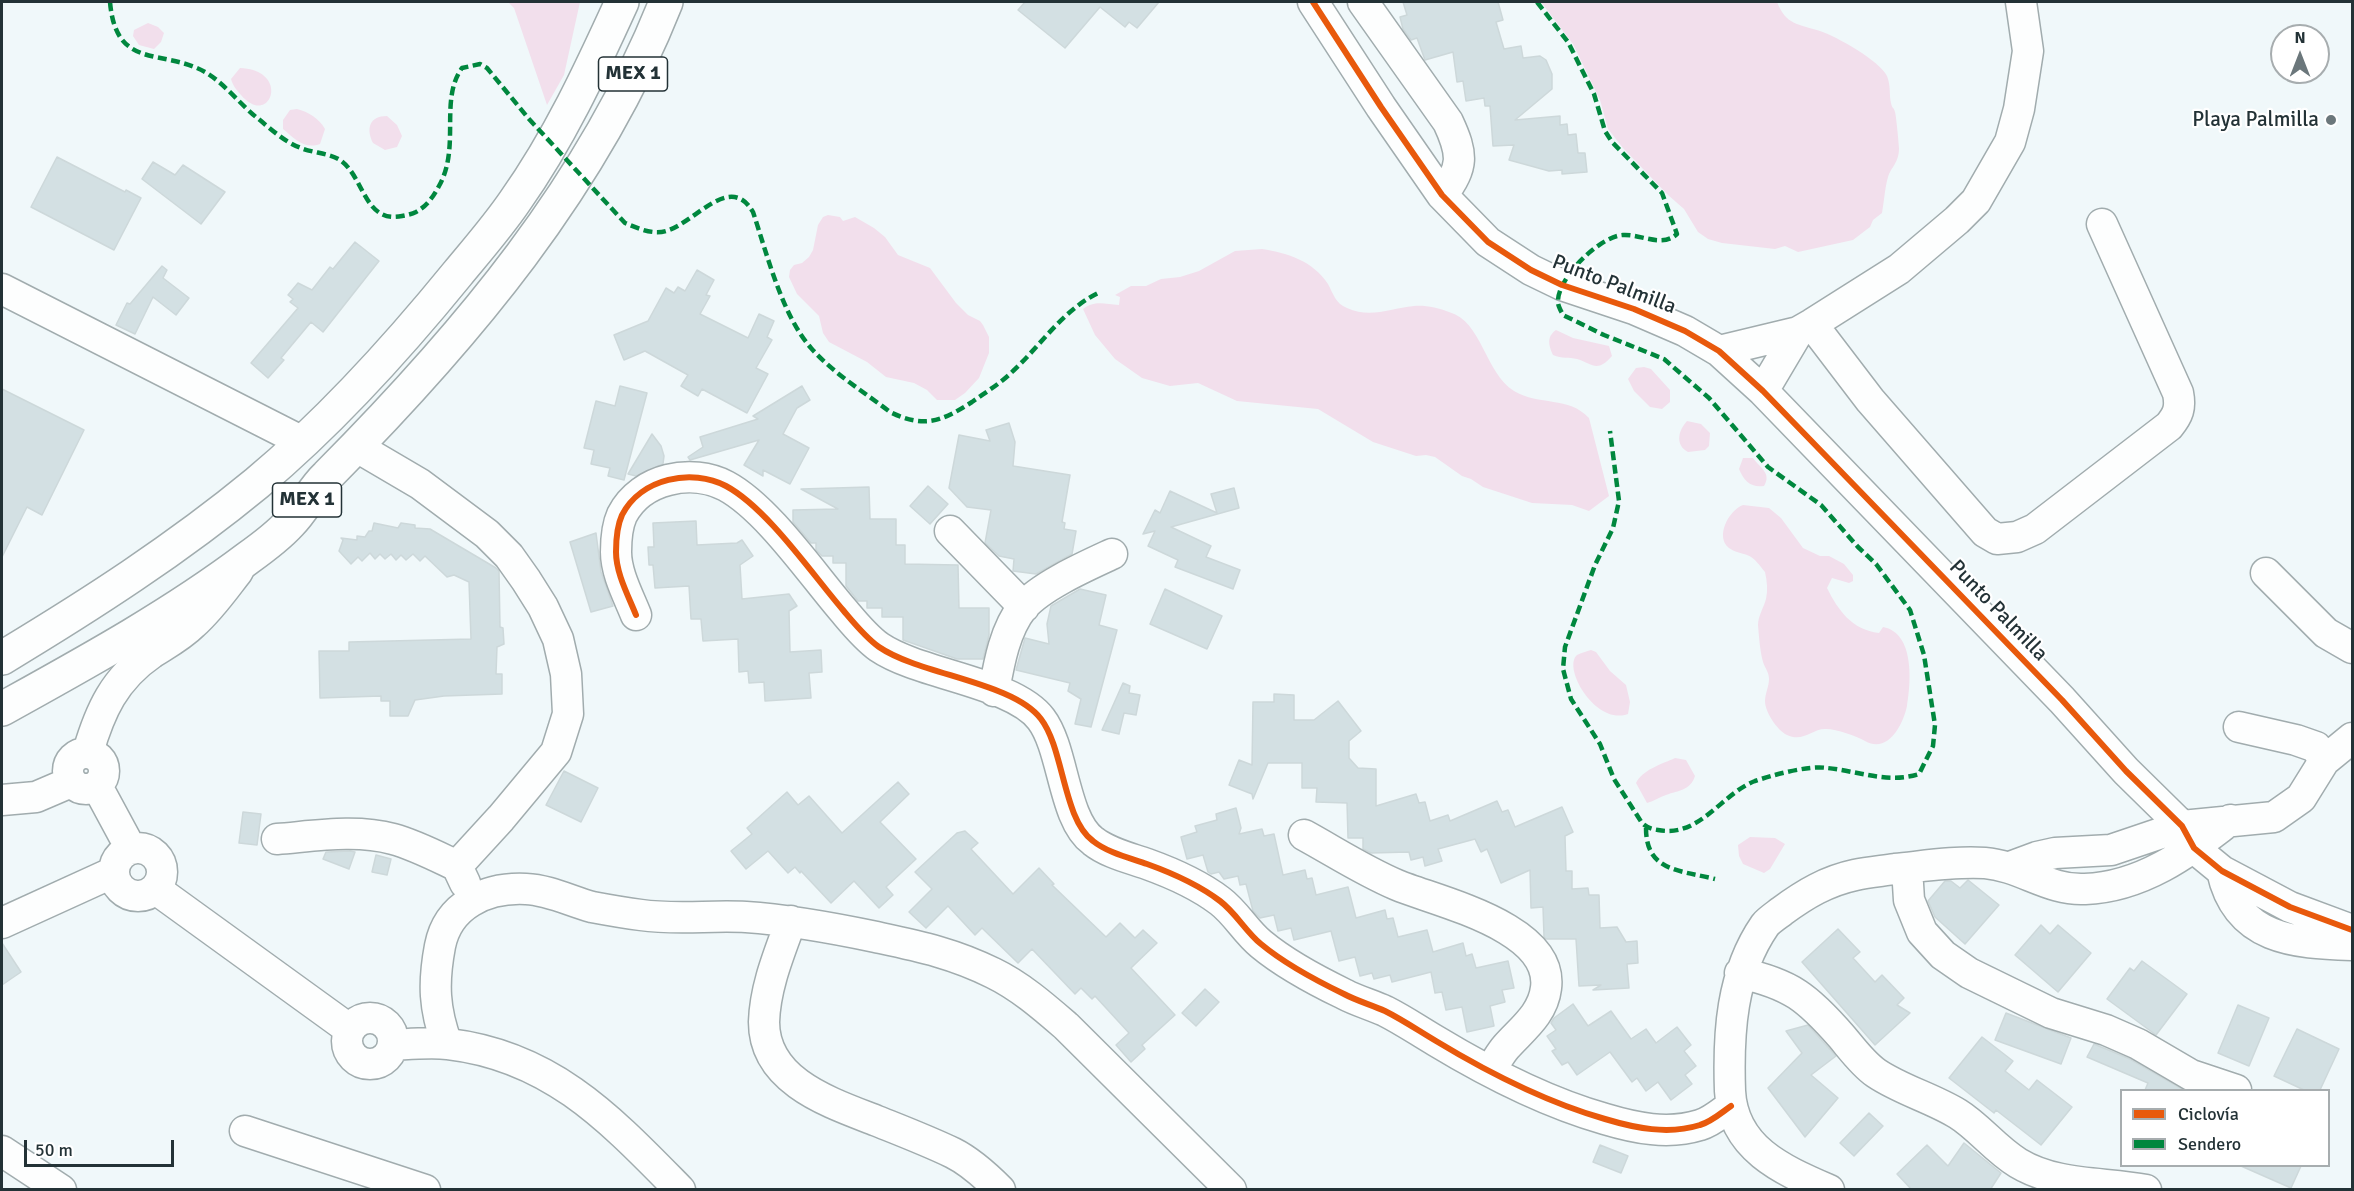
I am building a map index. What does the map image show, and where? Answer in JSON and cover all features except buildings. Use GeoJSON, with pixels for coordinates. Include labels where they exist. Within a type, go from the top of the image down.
{"type":"FeatureCollection","features":[{"type":"Feature","properties":{"kind":"highway"},"geometry":{"type":"LineString","coordinates":[[581,88],[601,2]]}},
{"type":"Feature","properties":{"kind":"highway","name":"MEX 1"},"geometry":{"type":"LineString","coordinates":[[2,658],[100,598],[154,561],[256,483],[303,442],[382,362],[436,301],[515,201],[564,120],[622,2]]}},
{"type":"Feature","properties":{"kind":"highway","name":"MEX 1"},"geometry":{"type":"LineString","coordinates":[[2,709],[173,609],[247,559],[290,524],[323,479],[357,447],[452,344],[550,218],[596,145],[665,7]]}},
{"type":"Feature","properties":{"kind":"street","name":"Punto Palmilla"},"geometry":{"type":"LineString","coordinates":[[1314,2],[1381,107],[1442,195],[1488,242],[1531,270],[1562,285],[1634,309],[1684,331],[1719,351],[1763,391],[2062,700],[2222,871],[2290,907],[2352,930]]}},
{"type":"Feature","properties":{"kind":"street"},"geometry":{"type":"LineString","coordinates":[[1363,2],[1448,122],[1456,138],[1459,163],[1456,178],[1442,195]]}},
{"type":"Feature","properties":{"kind":"street"},"geometry":{"type":"LineString","coordinates":[[1719,351],[1805,328],[1899,269],[1958,220],[1982,192],[2010,142],[2019,109],[2028,51],[2021,2]]}},
{"type":"Feature","properties":{"kind":"street"},"geometry":{"type":"LineString","coordinates":[[1805,328],[1985,532],[1997,539],[2017,537],[2035,529],[2061,511],[2169,426],[2178,415],[2180,404],[2178,393],[2102,224]]}},
{"type":"Feature","properties":{"kind":"street"},"geometry":{"type":"LineString","coordinates":[[2,289],[303,442]]}},
{"type":"Feature","properties":{"kind":"street"},"geometry":{"type":"LineString","coordinates":[[1763,391],[1805,328]]}},
{"type":"Feature","properties":{"kind":"street"},"geometry":{"type":"LineString","coordinates":[[357,447],[420,484],[487,534],[509,556],[543,607],[560,648],[566,674],[568,714],[556,752],[457,866]]}},
{"type":"Feature","properties":{"kind":"street"},"geometry":{"type":"LineString","coordinates":[[636,615],[616,557],[617,536],[622,516],[634,499],[655,485],[677,477],[701,477],[725,486],[752,504],[857,627],[879,647],[905,660],[1024,703],[1042,720],[1076,817],[1090,840],[1109,850],[1166,871],[1221,902],[1258,942],[1282,959],[1347,996],[1383,1010],[1525,1090],[1572,1110],[1628,1126],[1671,1131],[1703,1125],[1731,1106]]}},
{"type":"Feature","properties":{"kind":"street"},"geometry":{"type":"LineString","coordinates":[[950,531],[1024,607]]}},
{"type":"Feature","properties":{"kind":"street"},"geometry":{"type":"LineString","coordinates":[[994,691],[999,663],[1008,635],[1024,607],[1074,571],[1112,554]]}},
{"type":"Feature","properties":{"kind":"street"},"geometry":{"type":"LineString","coordinates":[[2,923],[122,860],[147,850],[159,860],[163,873],[157,890],[142,896],[125,892],[115,881],[122,860],[84,784],[67,776],[69,761],[74,756],[88,752],[101,711],[113,690],[138,663],[193,624],[217,599],[247,559]]}},
{"type":"Feature","properties":{"kind":"street"},"geometry":{"type":"LineString","coordinates":[[2266,573],[2326,633],[2352,648]]}},
{"type":"Feature","properties":{"kind":"street"},"geometry":{"type":"LineString","coordinates":[[2239,727],[2316,747],[2342,751]]}},
{"type":"Feature","properties":{"kind":"street"},"geometry":{"type":"LineString","coordinates":[[2010,867],[2037,857],[2111,850],[2188,837],[2230,820],[2274,817],[2301,798],[2342,751]]}},
{"type":"Feature","properties":{"kind":"street"},"geometry":{"type":"LineString","coordinates":[[2,801],[36,797],[84,784]]}},
{"type":"Feature","properties":{"kind":"street"},"geometry":{"type":"LineString","coordinates":[[277,839],[353,834],[391,838],[457,866],[472,900]]}},
{"type":"Feature","properties":{"kind":"street"},"geometry":{"type":"LineString","coordinates":[[1304,835],[1344,859],[1398,885],[1490,920],[1513,932],[1539,957],[1547,986],[1542,1005],[1490,1070]]}},
{"type":"Feature","properties":{"kind":"street"},"geometry":{"type":"LineString","coordinates":[[1829,1190],[1771,1176],[1740,1126],[1731,1106],[1732,1006],[1740,973],[1766,924],[1808,892],[1854,875],[1906,868],[1958,862],[1988,863],[2010,867],[2050,885],[2084,890],[2133,880],[2188,837]]}},
{"type":"Feature","properties":{"kind":"street"},"geometry":{"type":"LineString","coordinates":[[2083,851],[2084,890]]}},
{"type":"Feature","properties":{"kind":"street"},"geometry":{"type":"LineString","coordinates":[[1906,868],[1909,900],[1922,932],[1943,954],[1969,973],[2051,1013],[2106,1030],[2138,1044],[2191,1075],[2233,1089]]}},
{"type":"Feature","properties":{"kind":"street"},"geometry":{"type":"LineString","coordinates":[[2222,871],[2227,892],[2235,906],[2263,929],[2278,937],[2311,943],[2352,945]]}},
{"type":"Feature","properties":{"kind":"street"},"geometry":{"type":"LineString","coordinates":[[447,1044],[438,1019],[434,990],[438,957],[443,934],[451,918],[472,900],[508,890],[527,889],[591,906],[642,915],[697,918],[742,917],[791,921],[944,952],[995,974],[1037,1002],[1066,1026],[1231,1190]]}},
{"type":"Feature","properties":{"kind":"street"},"geometry":{"type":"LineString","coordinates":[[157,890],[350,1029],[347,1045],[355,1059],[362,1062],[378,1062],[385,1059],[393,1045],[447,1044],[488,1052],[516,1061],[556,1079],[619,1128],[680,1190]]}},
{"type":"Feature","properties":{"kind":"street"},"geometry":{"type":"LineString","coordinates":[[2278,937],[2290,907]]}},
{"type":"Feature","properties":{"kind":"street"},"geometry":{"type":"LineString","coordinates":[[791,921],[767,993],[764,1023],[767,1044],[778,1065],[800,1086],[829,1103],[955,1154],[982,1172],[1000,1190]]}},
{"type":"Feature","properties":{"kind":"street"},"geometry":{"type":"LineString","coordinates":[[1740,973],[1770,980],[1798,993],[1828,1021],[1874,1072],[1960,1115],[1991,1144],[2019,1163],[2048,1176],[2075,1182],[2146,1190]]}},
{"type":"Feature","properties":{"kind":"street"},"geometry":{"type":"LineString","coordinates":[[245,1131],[425,1190]]}},
{"type":"Feature","properties":{"kind":"street"},"geometry":{"type":"LineString","coordinates":[[2,1151],[61,1190]]}},
{"type":"Feature","properties":{"kind":"shaded area"},"geometry":{"type":"Polygon","coordinates":[[[508,2],[580,2],[564,75],[547,105],[514,8],[508,2]]]}},
{"type":"Feature","properties":{"kind":"shaded area"},"geometry":{"type":"Polygon","coordinates":[[[1541,2],[1777,2],[1784,15],[1794,23],[1846,43],[1876,63],[1887,76],[1889,83],[1899,153],[1888,177],[1882,213],[1873,220],[1870,227],[1853,240],[1798,252],[1785,246],[1775,249],[1722,243],[1708,239],[1698,232],[1684,209],[1623,148],[1608,129],[1600,100],[1573,44],[1541,2]]]}},
{"type":"Feature","properties":{"kind":"shaded area"},"geometry":{"type":"Polygon","coordinates":[[[148,23],[158,27],[164,33],[161,42],[154,49],[139,45],[133,36],[134,30],[148,23]]]}},
{"type":"Feature","properties":{"kind":"shaded area"},"geometry":{"type":"Polygon","coordinates":[[[240,68],[256,71],[266,78],[271,86],[271,95],[267,102],[260,105],[251,104],[241,95],[231,79],[240,68]]]}},
{"type":"Feature","properties":{"kind":"shaded area"},"geometry":{"type":"Polygon","coordinates":[[[297,109],[313,116],[323,125],[325,129],[320,144],[304,144],[283,129],[283,120],[290,110],[297,109]]]}},
{"type":"Feature","properties":{"kind":"shaded area"},"geometry":{"type":"Polygon","coordinates":[[[387,116],[397,125],[402,136],[397,147],[385,150],[373,143],[370,128],[376,118],[387,116]]]}},
{"type":"Feature","properties":{"kind":"shaded area"},"geometry":{"type":"Polygon","coordinates":[[[828,215],[840,217],[843,221],[855,217],[874,228],[885,237],[898,255],[930,268],[956,303],[968,315],[980,321],[989,337],[989,353],[979,378],[965,393],[955,400],[937,400],[927,390],[914,383],[886,377],[867,362],[829,342],[823,333],[819,316],[797,294],[789,277],[794,265],[802,263],[809,257],[813,250],[818,225],[823,217],[828,215]]]}},
{"type":"Feature","properties":{"kind":"shaded area"},"geometry":{"type":"Polygon","coordinates":[[[1262,249],[1299,259],[1315,269],[1328,284],[1335,298],[1347,308],[1372,313],[1423,306],[1441,309],[1460,317],[1476,336],[1504,383],[1514,391],[1524,396],[1572,407],[1589,418],[1609,496],[1589,511],[1572,505],[1532,503],[1483,487],[1462,476],[1435,457],[1416,456],[1373,442],[1318,409],[1237,401],[1198,383],[1170,386],[1142,378],[1115,359],[1095,335],[1083,309],[1104,303],[1119,305],[1120,297],[1115,295],[1131,286],[1146,286],[1161,279],[1180,277],[1199,271],[1235,251],[1262,249]]]}},
{"type":"Feature","properties":{"kind":"shaded area"},"geometry":{"type":"Polygon","coordinates":[[[1556,330],[1573,338],[1609,346],[1612,356],[1599,366],[1595,366],[1577,359],[1553,355],[1550,339],[1556,330]]]}},
{"type":"Feature","properties":{"kind":"shaded area"},"geometry":{"type":"Polygon","coordinates":[[[1636,368],[1651,369],[1670,390],[1670,402],[1662,409],[1650,407],[1634,391],[1628,379],[1636,368]]]}},
{"type":"Feature","properties":{"kind":"shaded area"},"geometry":{"type":"Polygon","coordinates":[[[1687,421],[1701,424],[1710,433],[1709,446],[1705,450],[1688,452],[1681,446],[1680,433],[1687,421]]]}},
{"type":"Feature","properties":{"kind":"shaded area"},"geometry":{"type":"Polygon","coordinates":[[[1743,458],[1753,458],[1764,471],[1767,478],[1764,486],[1752,485],[1743,477],[1739,469],[1743,458]]]}},
{"type":"Feature","properties":{"kind":"shaded area"},"geometry":{"type":"Polygon","coordinates":[[[1743,505],[1769,508],[1781,518],[1803,548],[1820,556],[1829,556],[1844,564],[1853,575],[1853,581],[1849,583],[1832,578],[1827,588],[1841,611],[1861,628],[1879,633],[1883,627],[1893,631],[1901,639],[1906,649],[1910,672],[1907,706],[1898,729],[1887,741],[1873,744],[1846,733],[1826,729],[1793,737],[1783,733],[1772,720],[1766,705],[1769,677],[1762,658],[1758,625],[1767,596],[1765,572],[1752,558],[1729,548],[1723,537],[1728,518],[1743,505]]]}},
{"type":"Feature","properties":{"kind":"shaded area"},"geometry":{"type":"Polygon","coordinates":[[[1591,650],[1596,652],[1610,671],[1626,685],[1630,702],[1628,714],[1616,715],[1604,712],[1585,694],[1578,683],[1574,662],[1577,655],[1591,650]]]}},
{"type":"Feature","properties":{"kind":"shaded area"},"geometry":{"type":"Polygon","coordinates":[[[1675,758],[1686,760],[1695,776],[1693,781],[1684,789],[1647,803],[1636,783],[1639,778],[1675,758]]]}},
{"type":"Feature","properties":{"kind":"shaded area"},"geometry":{"type":"Polygon","coordinates":[[[1750,837],[1775,838],[1785,844],[1770,869],[1764,873],[1743,864],[1739,856],[1738,845],[1750,837]]]}},
{"type":"Feature","properties":{"kind":"marked path"},"geometry":{"type":"LineString","coordinates":[[110,2],[114,24],[121,39],[131,48],[144,54],[189,65],[212,76],[250,112],[283,138],[301,148],[340,160],[348,167],[372,206],[389,217],[416,212],[427,204],[437,190],[449,156],[450,109],[455,81],[462,68],[480,64],[487,68],[529,119],[625,223],[645,230],[661,232],[677,226],[723,198],[734,197],[744,201],[753,212],[784,302],[811,348],[839,374],[890,412],[902,417],[933,421],[972,402],[1024,361],[1063,318],[1085,300],[1098,293]]}},
{"type":"Feature","properties":{"kind":"marked path"},"geometry":{"type":"LineString","coordinates":[[1537,2],[1568,42],[1594,94],[1605,131],[1612,142],[1662,193],[1677,234],[1665,240],[1623,235],[1603,243],[1592,250],[1564,282],[1558,305],[1563,315],[1604,335],[1664,359],[1709,398],[1768,467],[1821,505],[1876,564],[1910,610],[1924,655],[1935,725],[1933,746],[1919,774],[1896,778],[1819,767],[1801,769],[1755,781],[1743,787],[1710,813],[1686,828],[1673,831],[1658,830],[1642,823],[1614,779],[1600,744],[1571,699],[1563,669],[1565,647],[1595,565],[1613,528],[1619,501],[1610,431]]}},
{"type":"Feature","properties":{"kind":"marked path"},"geometry":{"type":"LineString","coordinates":[[1646,828],[1652,853],[1667,867],[1715,879]]}},
{"type":"Feature","properties":{"kind":"cycle path"},"geometry":{"type":"LineString","coordinates":[[1313,2],[1381,107],[1442,195],[1488,242],[1531,270],[1562,285],[1634,309],[1685,331],[1719,351],[1763,391],[2062,700],[2126,771],[2182,826],[2194,848],[2222,871],[2290,907],[2352,930]]}},
{"type":"Feature","properties":{"kind":"cycle path"},"geometry":{"type":"LineString","coordinates":[[636,615],[620,576],[616,552],[619,524],[631,502],[641,492],[668,480],[698,478],[726,486],[742,496],[773,525],[856,625],[879,647],[918,665],[988,687],[1028,706],[1041,719],[1049,732],[1075,817],[1083,831],[1093,841],[1112,852],[1166,871],[1203,890],[1226,906],[1261,944],[1290,965],[1349,996],[1392,1014],[1497,1075],[1583,1112],[1640,1127],[1676,1130],[1704,1124],[1731,1106]]}},
{"type":"Feature","properties":{"kind":"place","name":"Playa Palmilla"},"geometry":{"type":"Point","coordinates":[2331,120]}}]}
